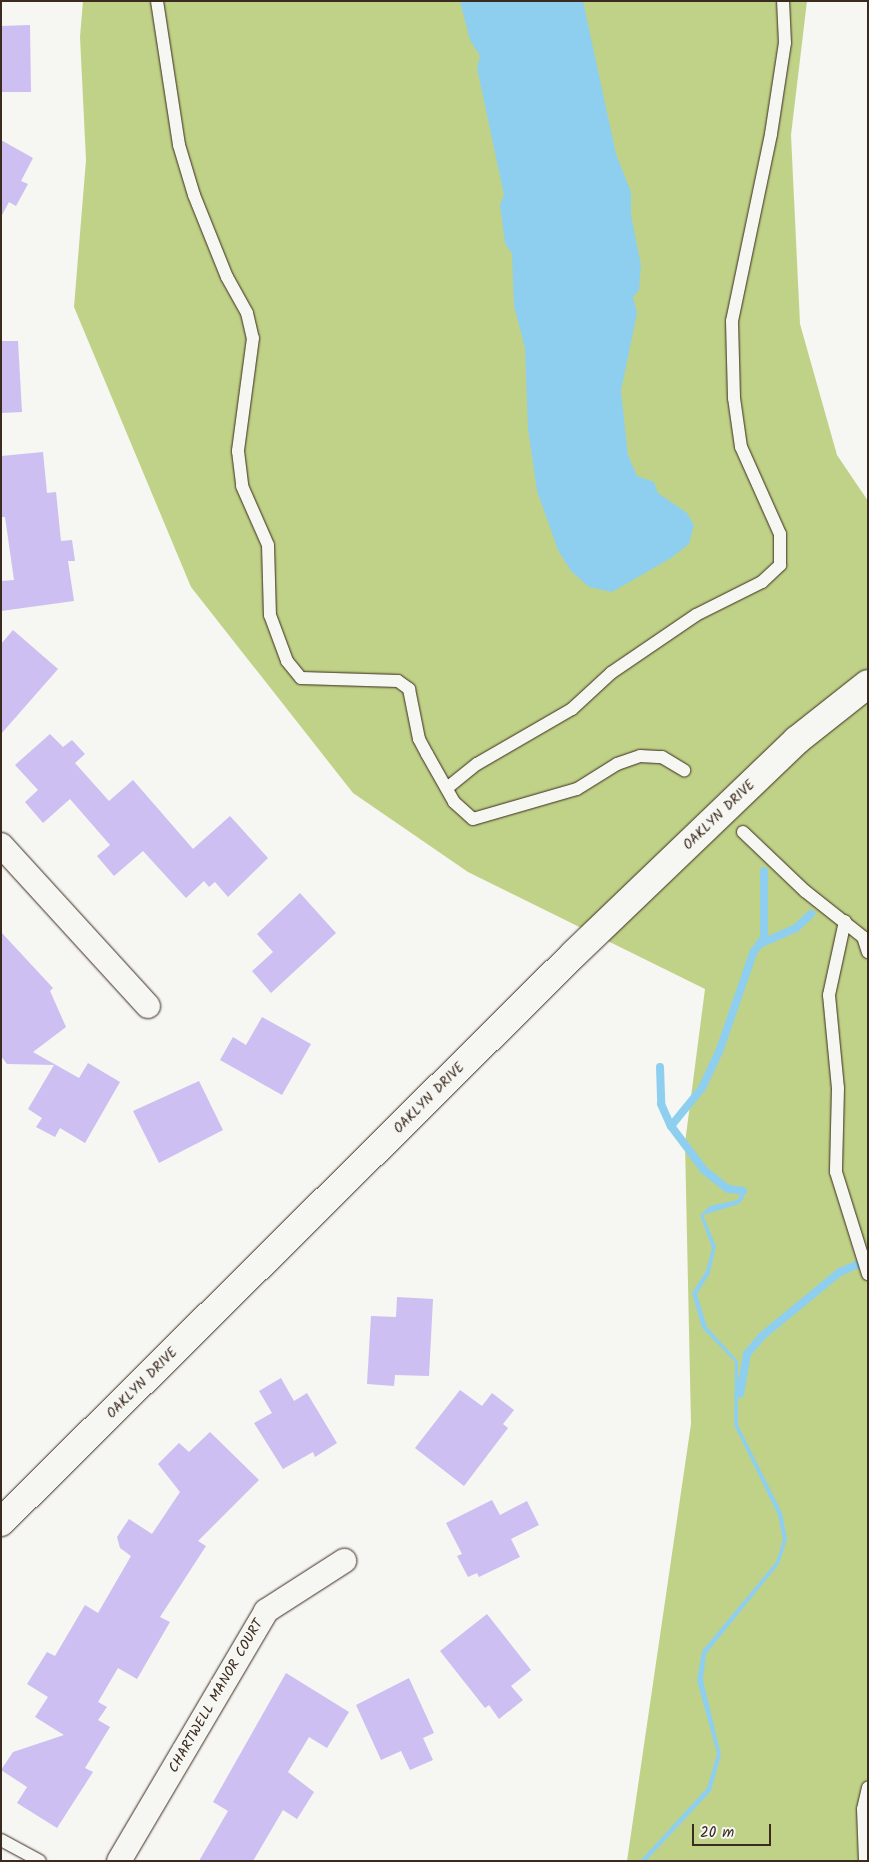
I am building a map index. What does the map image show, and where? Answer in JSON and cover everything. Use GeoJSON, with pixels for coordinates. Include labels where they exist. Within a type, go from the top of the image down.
{"type":"FeatureCollection","features":[{"type":"Feature","properties":{"kind":"street","name":"OAKLYN DRIVE"},"geometry":{"type":"LineString","coordinates":[[1,1522],[574,954],[797,740],[868,684]]}},
{"type":"Feature","properties":{"kind":"street"},"geometry":{"type":"LineString","coordinates":[[1,846],[148,1006]]}},
{"type":"Feature","properties":{"kind":"street","name":"CHARTWELL MANOR COURT"},"geometry":{"type":"LineString","coordinates":[[119,1861],[266,1611],[344,1561]]}},
{"type":"Feature","properties":{"kind":"lane"},"geometry":{"type":"LineString","coordinates":[[157,1],[179,145],[194,195],[227,277],[247,313],[253,338],[238,451],[242,486],[268,545],[270,615],[277,640],[301,678],[398,681],[409,689],[419,738],[454,802],[473,819],[577,789],[617,764],[640,756],[662,757],[684,770]]}},
{"type":"Feature","properties":{"kind":"lane"},"geometry":{"type":"LineString","coordinates":[[447,788],[477,764],[572,709],[611,673],[696,615],[762,582],[780,565],[780,534],[741,447],[734,398],[732,321],[771,134],[785,43],[782,1]]}},
{"type":"Feature","properties":{"kind":"lane"},"geometry":{"type":"LineString","coordinates":[[743,832],[805,891],[863,937],[868,952]]}},
{"type":"Feature","properties":{"kind":"lane"},"geometry":{"type":"LineString","coordinates":[[845,921],[829,995],[838,1088],[836,1172],[868,1274]]}},
{"type":"Feature","properties":{"kind":"lane"},"geometry":{"type":"LineString","coordinates":[[866,1861],[863,1809],[868,1788]]}},
{"type":"Feature","properties":{"kind":"lane"},"geometry":{"type":"LineString","coordinates":[[1,1840],[40,1861]]}},
{"type":"Feature","properties":{"kind":"green space"},"geometry":{"type":"Polygon","coordinates":[[[83,1],[807,1],[791,135],[800,324],[837,455],[868,501],[868,1861],[627,1861],[691,1424],[685,1143],[705,989],[468,872],[353,793],[191,587],[74,307],[86,160],[80,37],[83,1]]]}},
{"type":"Feature","properties":{"kind":"water"},"geometry":{"type":"Polygon","coordinates":[[[460,1],[583,1],[616,154],[631,192],[631,215],[641,265],[639,290],[633,297],[637,313],[621,391],[628,455],[637,476],[654,482],[658,493],[687,513],[694,525],[689,544],[671,558],[612,592],[589,587],[571,571],[558,550],[537,491],[528,429],[525,348],[514,306],[512,254],[505,243],[500,205],[504,195],[477,68],[480,56],[470,40],[460,1]]]}},
{"type":"Feature","properties":{"kind":"water"},"geometry":{"type":"Polygon","coordinates":[[[743,1191],[744,1198],[739,1204],[703,1215],[716,1246],[710,1273],[697,1294],[707,1327],[738,1361],[738,1425],[782,1513],[787,1539],[779,1564],[706,1654],[703,1680],[721,1755],[711,1791],[646,1861],[640,1861],[707,1788],[717,1754],[697,1680],[702,1651],[776,1562],[783,1540],[778,1515],[734,1425],[735,1362],[702,1328],[692,1293],[706,1271],[712,1248],[700,1215],[710,1206],[737,1200],[743,1191]]]}},
{"type":"Feature","properties":{"kind":"building"},"geometry":{"type":"Polygon","coordinates":[[[30,25],[31,92],[1,92],[1,26],[30,25]]]}},
{"type":"Feature","properties":{"kind":"building"},"geometry":{"type":"Polygon","coordinates":[[[1,140],[33,158],[21,181],[28,184],[16,206],[9,202],[1,217],[1,140]]]}},
{"type":"Feature","properties":{"kind":"building"},"geometry":{"type":"Polygon","coordinates":[[[1,341],[18,341],[22,412],[1,413],[1,341]]]}},
{"type":"Feature","properties":{"kind":"building"},"geometry":{"type":"Polygon","coordinates":[[[43,452],[47,493],[56,492],[61,541],[72,540],[75,561],[68,561],[74,601],[1,611],[1,581],[14,580],[5,517],[1,517],[1,456],[43,452]]]}},
{"type":"Feature","properties":{"kind":"building"},"geometry":{"type":"Polygon","coordinates":[[[13,630],[58,669],[1,734],[1,644],[13,630]]]}},
{"type":"Feature","properties":{"kind":"building"},"geometry":{"type":"Polygon","coordinates":[[[50,734],[63,747],[72,740],[85,754],[75,763],[109,801],[133,780],[193,849],[230,816],[268,858],[228,897],[215,882],[209,887],[204,881],[186,898],[143,851],[114,876],[97,856],[110,845],[70,799],[43,823],[25,802],[38,790],[15,765],[50,734]]]}},
{"type":"Feature","properties":{"kind":"building"},"geometry":{"type":"Polygon","coordinates":[[[300,893],[336,933],[271,993],[252,971],[273,952],[257,934],[300,893]]]}},
{"type":"Feature","properties":{"kind":"building"},"geometry":{"type":"Polygon","coordinates":[[[1,932],[53,988],[50,991],[66,1027],[33,1052],[79,1078],[88,1063],[120,1082],[85,1143],[60,1128],[55,1137],[36,1127],[42,1118],[28,1109],[54,1065],[7,1064],[1,1056],[1,932]]]}},
{"type":"Feature","properties":{"kind":"building"},"geometry":{"type":"Polygon","coordinates":[[[262,1017],[311,1044],[282,1095],[220,1060],[233,1037],[246,1045],[262,1017]]]}},
{"type":"Feature","properties":{"kind":"building"},"geometry":{"type":"Polygon","coordinates":[[[199,1081],[223,1130],[159,1163],[133,1111],[199,1081]]]}},
{"type":"Feature","properties":{"kind":"building"},"geometry":{"type":"Polygon","coordinates":[[[397,1297],[433,1299],[429,1376],[395,1375],[394,1386],[367,1384],[371,1316],[396,1317],[397,1297]]]}},
{"type":"Feature","properties":{"kind":"building"},"geometry":{"type":"Polygon","coordinates":[[[281,1378],[294,1401],[307,1393],[337,1443],[315,1457],[313,1452],[283,1469],[254,1423],[272,1413],[259,1391],[281,1378]]]}},
{"type":"Feature","properties":{"kind":"building"},"geometry":{"type":"Polygon","coordinates":[[[460,1390],[482,1406],[492,1393],[514,1410],[503,1424],[508,1428],[464,1486],[415,1448],[460,1390]]]}},
{"type":"Feature","properties":{"kind":"building"},"geometry":{"type":"Polygon","coordinates":[[[210,1432],[259,1480],[198,1541],[206,1546],[160,1617],[170,1622],[137,1679],[118,1668],[98,1702],[107,1707],[98,1720],[110,1727],[85,1768],[93,1772],[57,1828],[17,1803],[27,1787],[1,1770],[13,1752],[64,1735],[35,1717],[48,1697],[27,1684],[47,1652],[55,1656],[85,1605],[98,1613],[131,1556],[120,1548],[117,1537],[129,1519],[152,1534],[180,1492],[158,1464],[179,1443],[189,1452],[210,1432]]]}},
{"type":"Feature","properties":{"kind":"building"},"geometry":{"type":"Polygon","coordinates":[[[492,1500],[500,1515],[527,1501],[539,1525],[511,1539],[520,1557],[479,1577],[477,1573],[468,1577],[457,1556],[462,1554],[446,1523],[492,1500]]]}},
{"type":"Feature","properties":{"kind":"building"},"geometry":{"type":"Polygon","coordinates":[[[487,1614],[531,1670],[511,1686],[523,1700],[499,1719],[489,1705],[485,1708],[440,1651],[487,1614]]]}},
{"type":"Feature","properties":{"kind":"building"},"geometry":{"type":"Polygon","coordinates":[[[286,1673],[349,1712],[327,1748],[309,1737],[288,1772],[314,1792],[297,1819],[283,1810],[253,1861],[199,1861],[228,1811],[213,1802],[286,1673]]]}},
{"type":"Feature","properties":{"kind":"building"},"geometry":{"type":"Polygon","coordinates":[[[409,1678],[434,1733],[423,1738],[433,1760],[410,1770],[401,1751],[381,1760],[356,1705],[409,1678]]]}},
{"type":"Feature","properties":{"kind":"waterway"},"geometry":{"type":"LineString","coordinates":[[743,1191],[728,1189],[704,1170],[671,1126],[702,1088],[719,1052],[753,953],[764,937],[764,871]]}},
{"type":"Feature","properties":{"kind":"waterway"},"geometry":{"type":"LineString","coordinates":[[760,944],[796,928],[811,914]]}},
{"type":"Feature","properties":{"kind":"waterway"},"geometry":{"type":"LineString","coordinates":[[660,1067],[661,1104],[671,1126]]}},
{"type":"Feature","properties":{"kind":"waterway"},"geometry":{"type":"LineString","coordinates":[[740,1394],[747,1354],[762,1336],[840,1272],[866,1261]]}}]}
